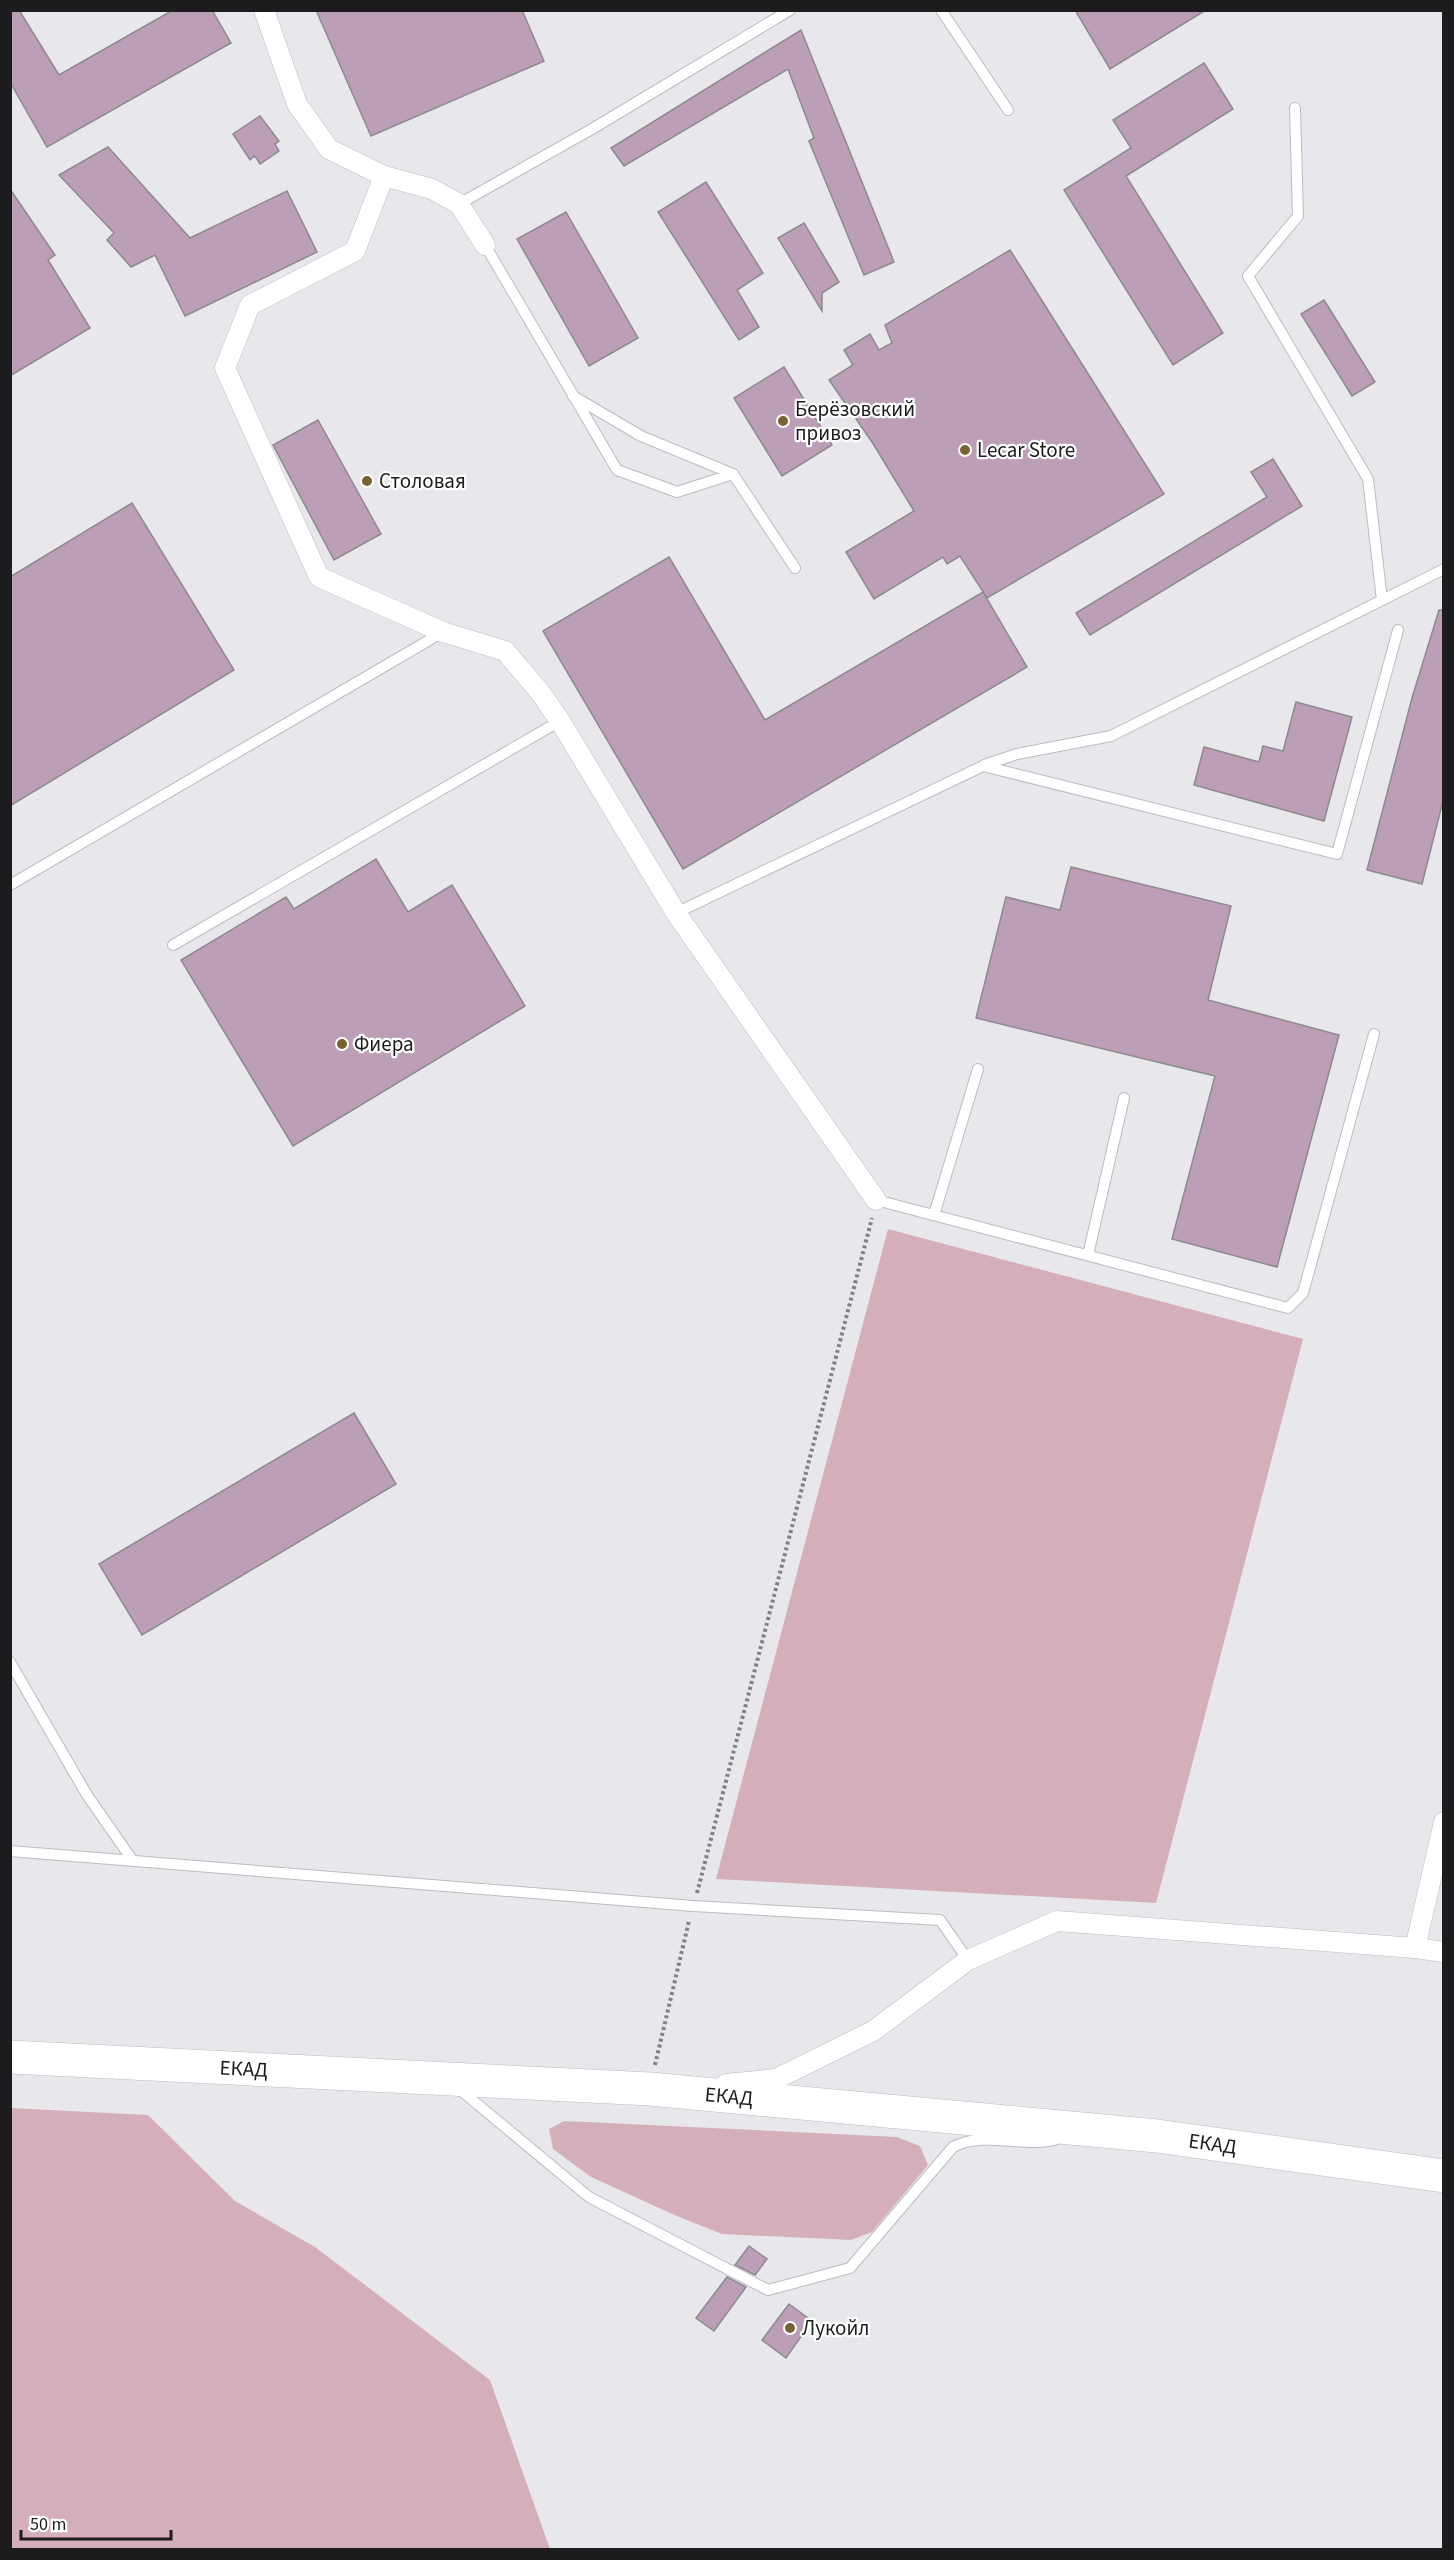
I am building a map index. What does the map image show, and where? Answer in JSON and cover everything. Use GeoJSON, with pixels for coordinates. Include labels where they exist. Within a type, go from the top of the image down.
{"type":"FeatureCollection","features":[{"type":"Feature","properties":{"kind":"highway","name":"ЕКАД"},"geometry":{"type":"LineString","coordinates":[[10,2057],[659,2090],[1157,2136],[1443,2176]]}},
{"type":"Feature","properties":{"kind":"street"},"geometry":{"type":"LineString","coordinates":[[264,10],[297,104],[329,149],[384,176],[432,189],[459,204],[485,245]]}},
{"type":"Feature","properties":{"kind":"street"},"geometry":{"type":"LineString","coordinates":[[384,176],[355,251],[250,305],[225,368],[319,577],[443,632],[505,651],[540,692],[560,721],[676,912],[876,1200]]}},
{"type":"Feature","properties":{"kind":"street"},"geometry":{"type":"LineString","coordinates":[[1415,1948],[1443,1822]]}},
{"type":"Feature","properties":{"kind":"street"},"geometry":{"type":"LineString","coordinates":[[659,2090],[776,2079],[873,2031],[968,1960],[1057,1922],[1415,1948],[1443,1952]]}},
{"type":"Feature","properties":{"kind":"lane"},"geometry":{"type":"LineString","coordinates":[[459,204],[592,129],[790,10]]}},
{"type":"Feature","properties":{"kind":"lane"},"geometry":{"type":"LineString","coordinates":[[941,10],[1008,110]]}},
{"type":"Feature","properties":{"kind":"lane"},"geometry":{"type":"LineString","coordinates":[[1295,108],[1298,216],[1248,276],[1368,479],[1382,600]]}},
{"type":"Feature","properties":{"kind":"lane"},"geometry":{"type":"LineString","coordinates":[[485,245],[617,470],[677,492],[733,474]]}},
{"type":"Feature","properties":{"kind":"lane"},"geometry":{"type":"LineString","coordinates":[[571,394],[641,436],[733,474],[795,568]]}},
{"type":"Feature","properties":{"kind":"lane"},"geometry":{"type":"LineString","coordinates":[[676,912],[983,765],[1017,754],[1111,736],[1443,569]]}},
{"type":"Feature","properties":{"kind":"lane"},"geometry":{"type":"LineString","coordinates":[[983,765],[1337,854],[1398,630]]}},
{"type":"Feature","properties":{"kind":"lane"},"geometry":{"type":"LineString","coordinates":[[10,885],[443,632]]}},
{"type":"Feature","properties":{"kind":"lane"},"geometry":{"type":"LineString","coordinates":[[172,945],[560,721]]}},
{"type":"Feature","properties":{"kind":"lane"},"geometry":{"type":"LineString","coordinates":[[876,1200],[1288,1308],[1303,1293],[1374,1034]]}},
{"type":"Feature","properties":{"kind":"lane"},"geometry":{"type":"LineString","coordinates":[[934,1215],[978,1069]]}},
{"type":"Feature","properties":{"kind":"lane"},"geometry":{"type":"LineString","coordinates":[[1088,1256],[1124,1098]]}},
{"type":"Feature","properties":{"kind":"lane"},"geometry":{"type":"LineString","coordinates":[[10,1662],[87,1795],[133,1860]]}},
{"type":"Feature","properties":{"kind":"lane"},"geometry":{"type":"LineString","coordinates":[[10,1851],[693,1906],[940,1920],[968,1960]]}},
{"type":"Feature","properties":{"kind":"lane"},"geometry":{"type":"LineString","coordinates":[[449,2080],[590,2197],[768,2290],[850,2268],[953,2147],[963,2141],[980,2139],[1044,2143],[1088,2130]]}},
{"type":"Feature","properties":{"kind":"path"},"geometry":{"type":"LineString","coordinates":[[659,2090],[665,2014],[876,1200]]}},
{"type":"Feature","properties":{"kind":"shaded area"},"geometry":{"type":"Polygon","coordinates":[[[888,1229],[1303,1339],[1156,1903],[716,1879],[888,1229]]]}},
{"type":"Feature","properties":{"kind":"shaded area"},"geometry":{"type":"Polygon","coordinates":[[[10,2108],[148,2115],[235,2201],[315,2247],[490,2380],[550,2549],[11,2549],[10,2108]]]}},
{"type":"Feature","properties":{"kind":"shaded area"},"geometry":{"type":"Polygon","coordinates":[[[564,2121],[897,2137],[920,2146],[928,2165],[872,2232],[851,2240],[722,2234],[591,2177],[553,2149],[549,2129],[564,2121]]]}},
{"type":"Feature","properties":{"kind":"building"},"geometry":{"type":"Polygon","coordinates":[[[10,10],[19,10],[59,75],[173,10],[212,10],[231,43],[47,147],[10,82],[10,10]]]}},
{"type":"Feature","properties":{"kind":"building"},"geometry":{"type":"Polygon","coordinates":[[[316,10],[522,10],[544,61],[371,136],[316,10]]]}},
{"type":"Feature","properties":{"kind":"building"},"geometry":{"type":"Polygon","coordinates":[[[1075,10],[1206,10],[1110,69],[1075,10]]]}},
{"type":"Feature","properties":{"kind":"building"},"geometry":{"type":"Polygon","coordinates":[[[801,30],[894,262],[864,275],[809,141],[814,138],[788,69],[624,166],[611,148],[801,30]]]}},
{"type":"Feature","properties":{"kind":"building"},"geometry":{"type":"Polygon","coordinates":[[[1204,63],[1233,109],[1126,176],[1223,333],[1173,365],[1064,190],[1131,148],[1113,120],[1204,63]]]}},
{"type":"Feature","properties":{"kind":"building"},"geometry":{"type":"Polygon","coordinates":[[[260,116],[279,141],[275,144],[279,151],[260,164],[255,156],[250,160],[233,134],[260,116]]]}},
{"type":"Feature","properties":{"kind":"building"},"geometry":{"type":"Polygon","coordinates":[[[108,147],[190,238],[287,191],[317,252],[185,316],[155,255],[131,267],[107,240],[114,233],[59,175],[108,147]]]}},
{"type":"Feature","properties":{"kind":"building"},"geometry":{"type":"Polygon","coordinates":[[[706,182],[763,273],[737,290],[759,327],[739,340],[658,212],[706,182]]]}},
{"type":"Feature","properties":{"kind":"building"},"geometry":{"type":"Polygon","coordinates":[[[10,189],[55,255],[48,260],[90,328],[10,376],[10,189]]]}},
{"type":"Feature","properties":{"kind":"building"},"geometry":{"type":"Polygon","coordinates":[[[566,212],[638,338],[589,366],[517,239],[566,212]]]}},
{"type":"Feature","properties":{"kind":"building"},"geometry":{"type":"Polygon","coordinates":[[[804,223],[839,282],[822,293],[822,311],[778,238],[804,223]]]}},
{"type":"Feature","properties":{"kind":"building"},"geometry":{"type":"Polygon","coordinates":[[[1010,250],[1164,494],[987,598],[960,556],[947,564],[943,557],[874,599],[846,552],[914,511],[872,442],[829,380],[853,365],[844,350],[870,334],[879,350],[892,343],[885,325],[1010,250]]]}},
{"type":"Feature","properties":{"kind":"building"},"geometry":{"type":"Polygon","coordinates":[[[1324,300],[1375,382],[1352,396],[1301,314],[1324,300]]]}},
{"type":"Feature","properties":{"kind":"building","name":"Берёзовский привоз"},"geometry":{"type":"Polygon","coordinates":[[[784,367],[832,445],[782,476],[734,398],[784,367]]]}},
{"type":"Feature","properties":{"kind":"building"},"geometry":{"type":"Polygon","coordinates":[[[318,420],[381,534],[334,560],[273,445],[318,420]]]}},
{"type":"Feature","properties":{"kind":"building"},"geometry":{"type":"Polygon","coordinates":[[[1273,459],[1302,506],[1090,635],[1076,613],[1267,497],[1251,472],[1273,459]]]}},
{"type":"Feature","properties":{"kind":"building"},"geometry":{"type":"Polygon","coordinates":[[[132,503],[234,670],[10,806],[10,577],[132,503]]]}},
{"type":"Feature","properties":{"kind":"building"},"geometry":{"type":"Polygon","coordinates":[[[669,557],[765,720],[983,592],[1027,667],[683,869],[543,631],[669,557]]]}},
{"type":"Feature","properties":{"kind":"building"},"geometry":{"type":"Polygon","coordinates":[[[1439,610],[1443,610],[1443,801],[1422,884],[1367,870],[1412,698],[1439,610]]]}},
{"type":"Feature","properties":{"kind":"building"},"geometry":{"type":"Polygon","coordinates":[[[1296,702],[1352,717],[1324,821],[1194,785],[1204,747],[1259,762],[1263,746],[1283,751],[1296,702]]]}},
{"type":"Feature","properties":{"kind":"building"},"geometry":{"type":"Polygon","coordinates":[[[376,859],[408,912],[452,885],[525,1006],[293,1146],[181,960],[286,897],[294,909],[376,859]]]}},
{"type":"Feature","properties":{"kind":"building"},"geometry":{"type":"Polygon","coordinates":[[[1071,867],[1231,906],[1208,1000],[1339,1035],[1277,1267],[1172,1239],[1215,1076],[976,1018],[1006,897],[1060,910],[1071,867]]]}},
{"type":"Feature","properties":{"kind":"building"},"geometry":{"type":"Polygon","coordinates":[[[354,1413],[396,1484],[142,1635],[99,1564],[354,1413]]]}},
{"type":"Feature","properties":{"kind":"building"},"geometry":{"type":"Polygon","coordinates":[[[749,2246],[767,2259],[755,2275],[735,2265],[749,2246]]]}},
{"type":"Feature","properties":{"kind":"building"},"geometry":{"type":"Polygon","coordinates":[[[727,2277],[746,2287],[714,2331],[696,2318],[727,2277]]]}},
{"type":"Feature","properties":{"kind":"building"},"geometry":{"type":"Polygon","coordinates":[[[789,2304],[812,2321],[786,2358],[762,2340],[789,2304]]]}},
{"type":"Feature","properties":{"kind":"place","name":"Берёзовский привоз"},"geometry":{"type":"Point","coordinates":[783,421]}},
{"type":"Feature","properties":{"kind":"place","name":"Lecar Store"},"geometry":{"type":"Point","coordinates":[965,450]}},
{"type":"Feature","properties":{"kind":"place","name":"Столовая"},"geometry":{"type":"Point","coordinates":[367,481]}},
{"type":"Feature","properties":{"kind":"place","name":"Фиера"},"geometry":{"type":"Point","coordinates":[342,1044]}},
{"type":"Feature","properties":{"kind":"place","name":"Лукойл"},"geometry":{"type":"Point","coordinates":[790,2328]}}]}
